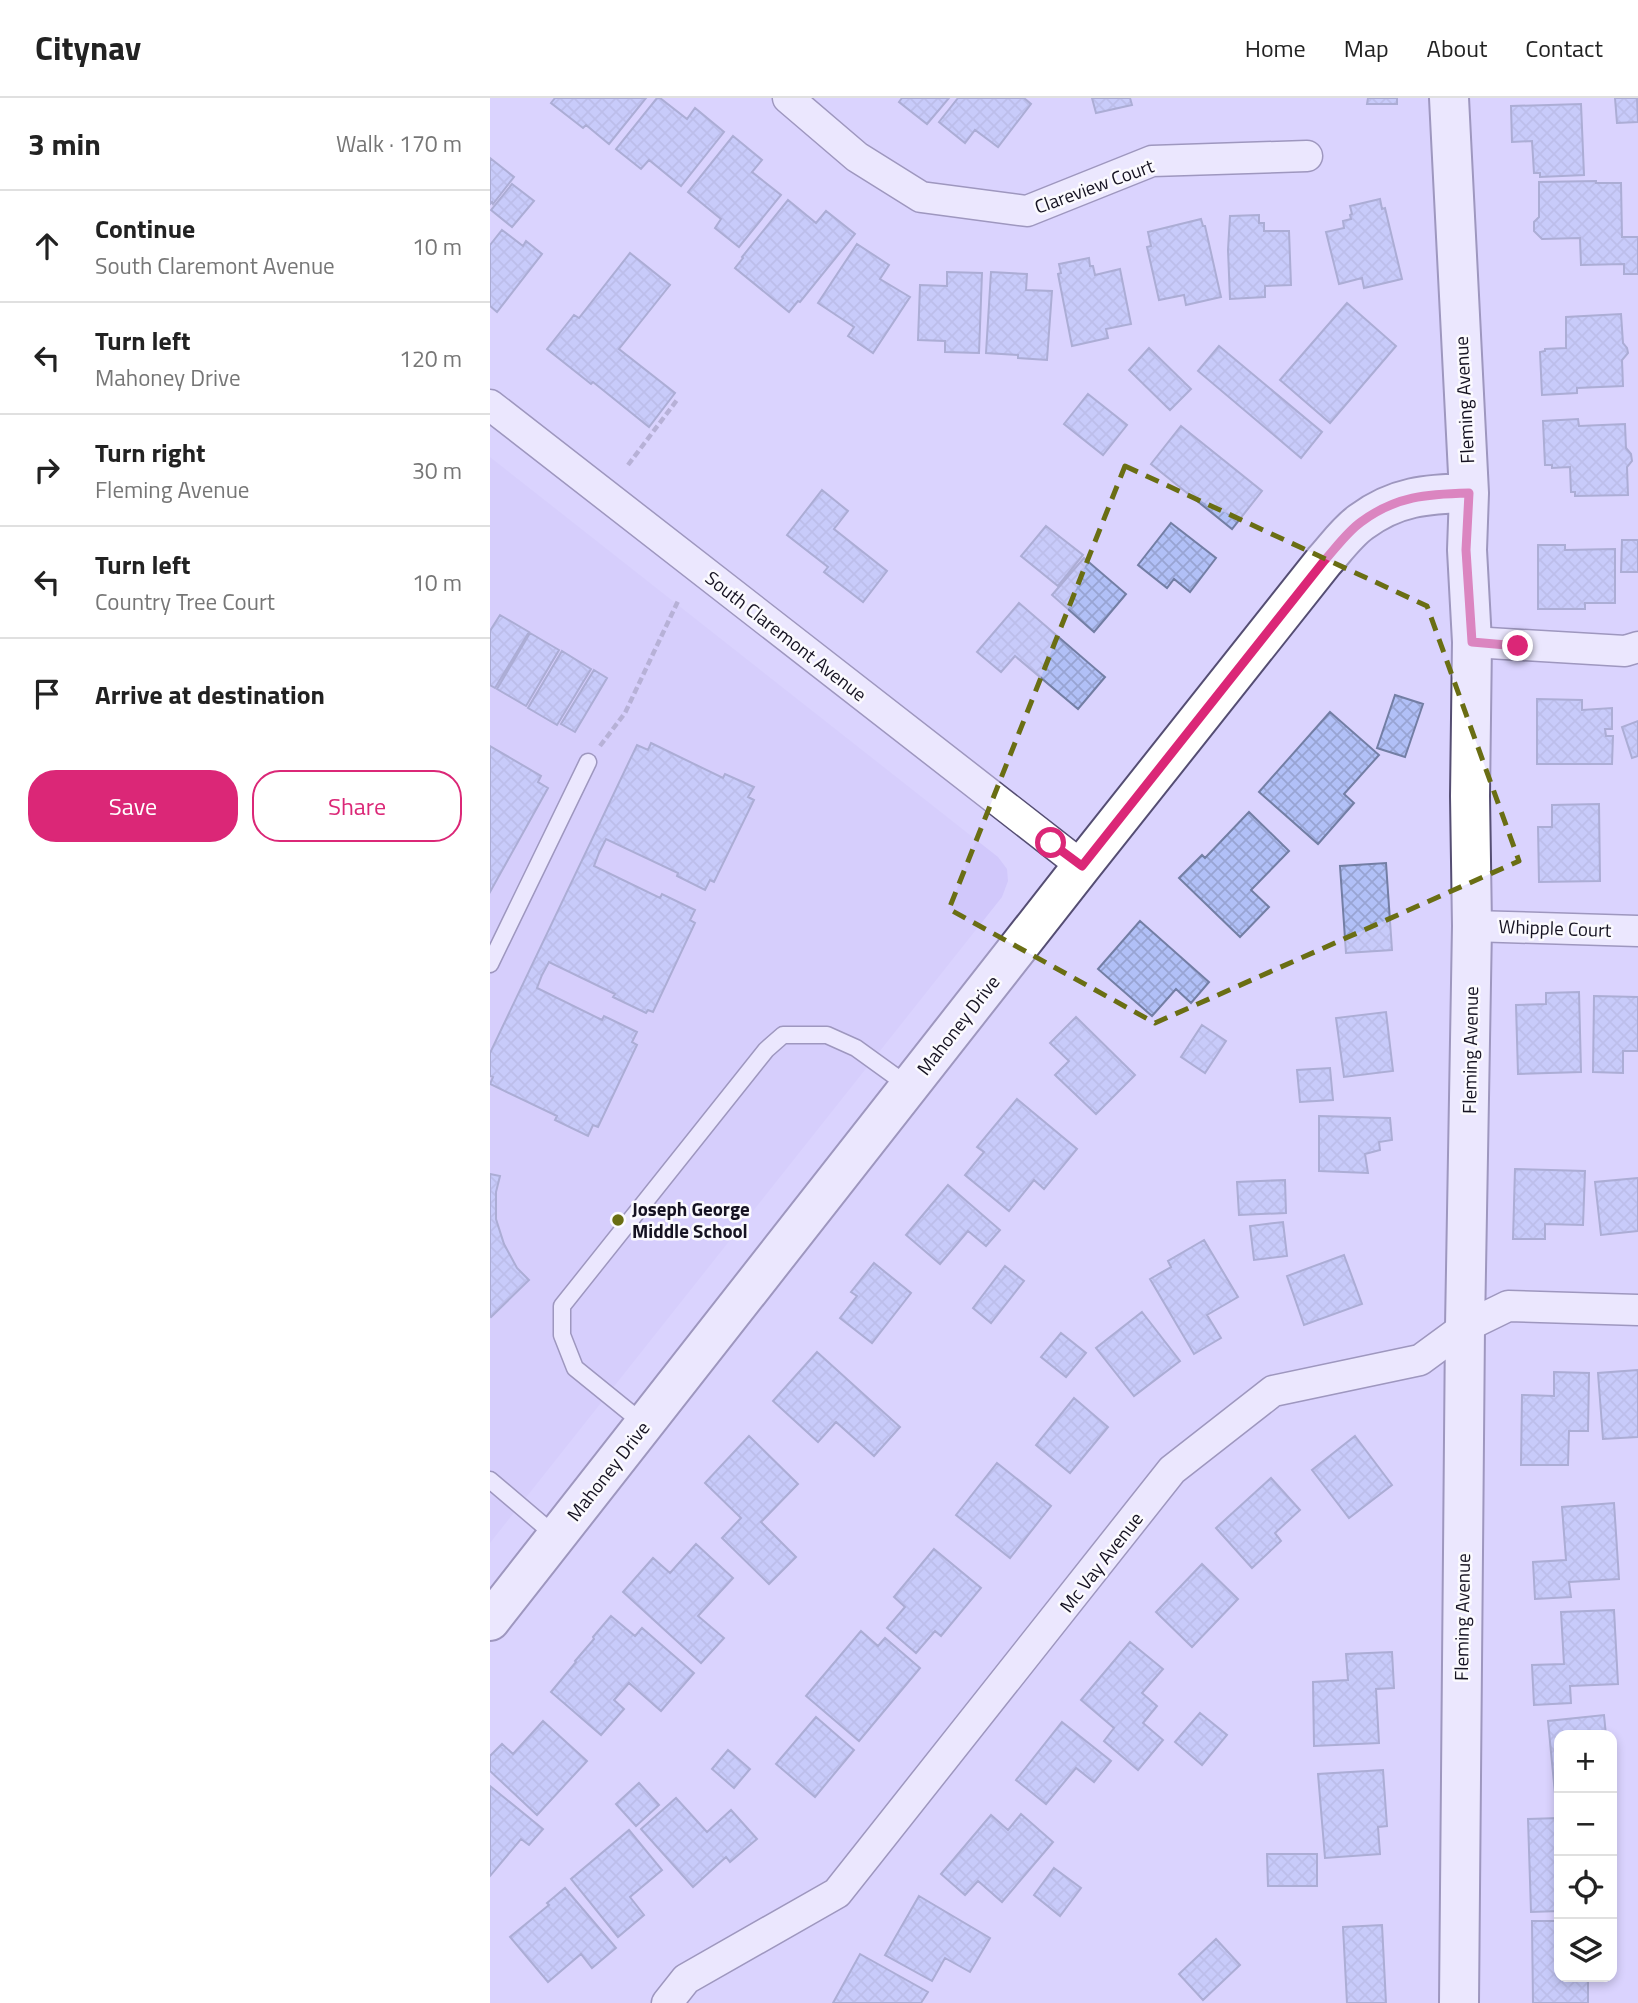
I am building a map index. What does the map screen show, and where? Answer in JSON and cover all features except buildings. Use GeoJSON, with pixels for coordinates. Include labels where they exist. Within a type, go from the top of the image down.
{"type":"FeatureCollection","features":[{"type":"Feature","properties":{"kind":"street","name":"Clareview Court"},"geometry":{"type":"LineString","coordinates":[[788,98],[856,157],[921,197],[1027,211],[1152,161],[1307,156]]}},
{"type":"Feature","properties":{"kind":"street","name":"Fleming Avenue"},"geometry":{"type":"LineString","coordinates":[[1449,98],[1469,493],[1466,550],[1472,642],[1472,926],[1465,1326],[1459,2003]]}},
{"type":"Feature","properties":{"kind":"street","name":"South Claremont Avenue"},"geometry":{"type":"LineString","coordinates":[[490,405],[1082,866]]}},
{"type":"Feature","properties":{"kind":"street","name":"Mahoney Drive"},"geometry":{"type":"LineString","coordinates":[[493,1610],[557,1537],[1324,561],[1360,523],[1401,500],[1434,494],[1469,493]]}},
{"type":"Feature","properties":{"kind":"street"},"geometry":{"type":"LineString","coordinates":[[1472,642],[1625,651],[1638,647]]}},
{"type":"Feature","properties":{"kind":"street","name":"Whipple Court"},"geometry":{"type":"LineString","coordinates":[[1472,926],[1638,931]]}},
{"type":"Feature","properties":{"kind":"street","name":"Mc Vay Avenue"},"geometry":{"type":"LineString","coordinates":[[667,2003],[686,1979],[837,1893],[1172,1470],[1273,1391],[1420,1360],[1465,1326],[1508,1306],[1638,1310]]}},
{"type":"Feature","properties":{"kind":"lane"},"geometry":{"type":"LineString","coordinates":[[490,964],[588,762]]}},
{"type":"Feature","properties":{"kind":"lane"},"geometry":{"type":"LineString","coordinates":[[644,1425],[575,1368],[562,1335],[562,1306],[766,1050],[783,1035],[827,1035],[856,1048],[910,1087]]}},
{"type":"Feature","properties":{"kind":"lane"},"geometry":{"type":"LineString","coordinates":[[490,1480],[557,1537]]}},
{"type":"Feature","properties":{"kind":"path"},"geometry":{"type":"LineString","coordinates":[[628,465],[677,400]]}},
{"type":"Feature","properties":{"kind":"path"},"geometry":{"type":"LineString","coordinates":[[588,762],[625,713],[679,599]]}},
{"type":"Feature","properties":{"kind":"highlighted area"},"geometry":{"type":"Polygon","coordinates":[[[1125,466],[1427,606],[1519,861],[1155,1023],[949,909],[1125,466]]]}},
{"type":"Feature","properties":{"kind":"shaded area","name":"Joseph George Middle School"},"geometry":{"type":"Polygon","coordinates":[[[490,457],[998,857],[1007,869],[1008,881],[1002,897],[490,1543],[490,457]]]}},
{"type":"Feature","properties":{"kind":"place","name":"Joseph George Middle School"},"geometry":{"type":"Point","coordinates":[618,1220]}},
{"type":"Feature","properties":{"kind":"route"},"geometry":{"type":"LineString","coordinates":[[1051,843],[1082,866],[1324,561],[1360,523],[1401,500],[1434,494],[1469,493],[1466,550],[1472,642],[1518,646]]}}]}
